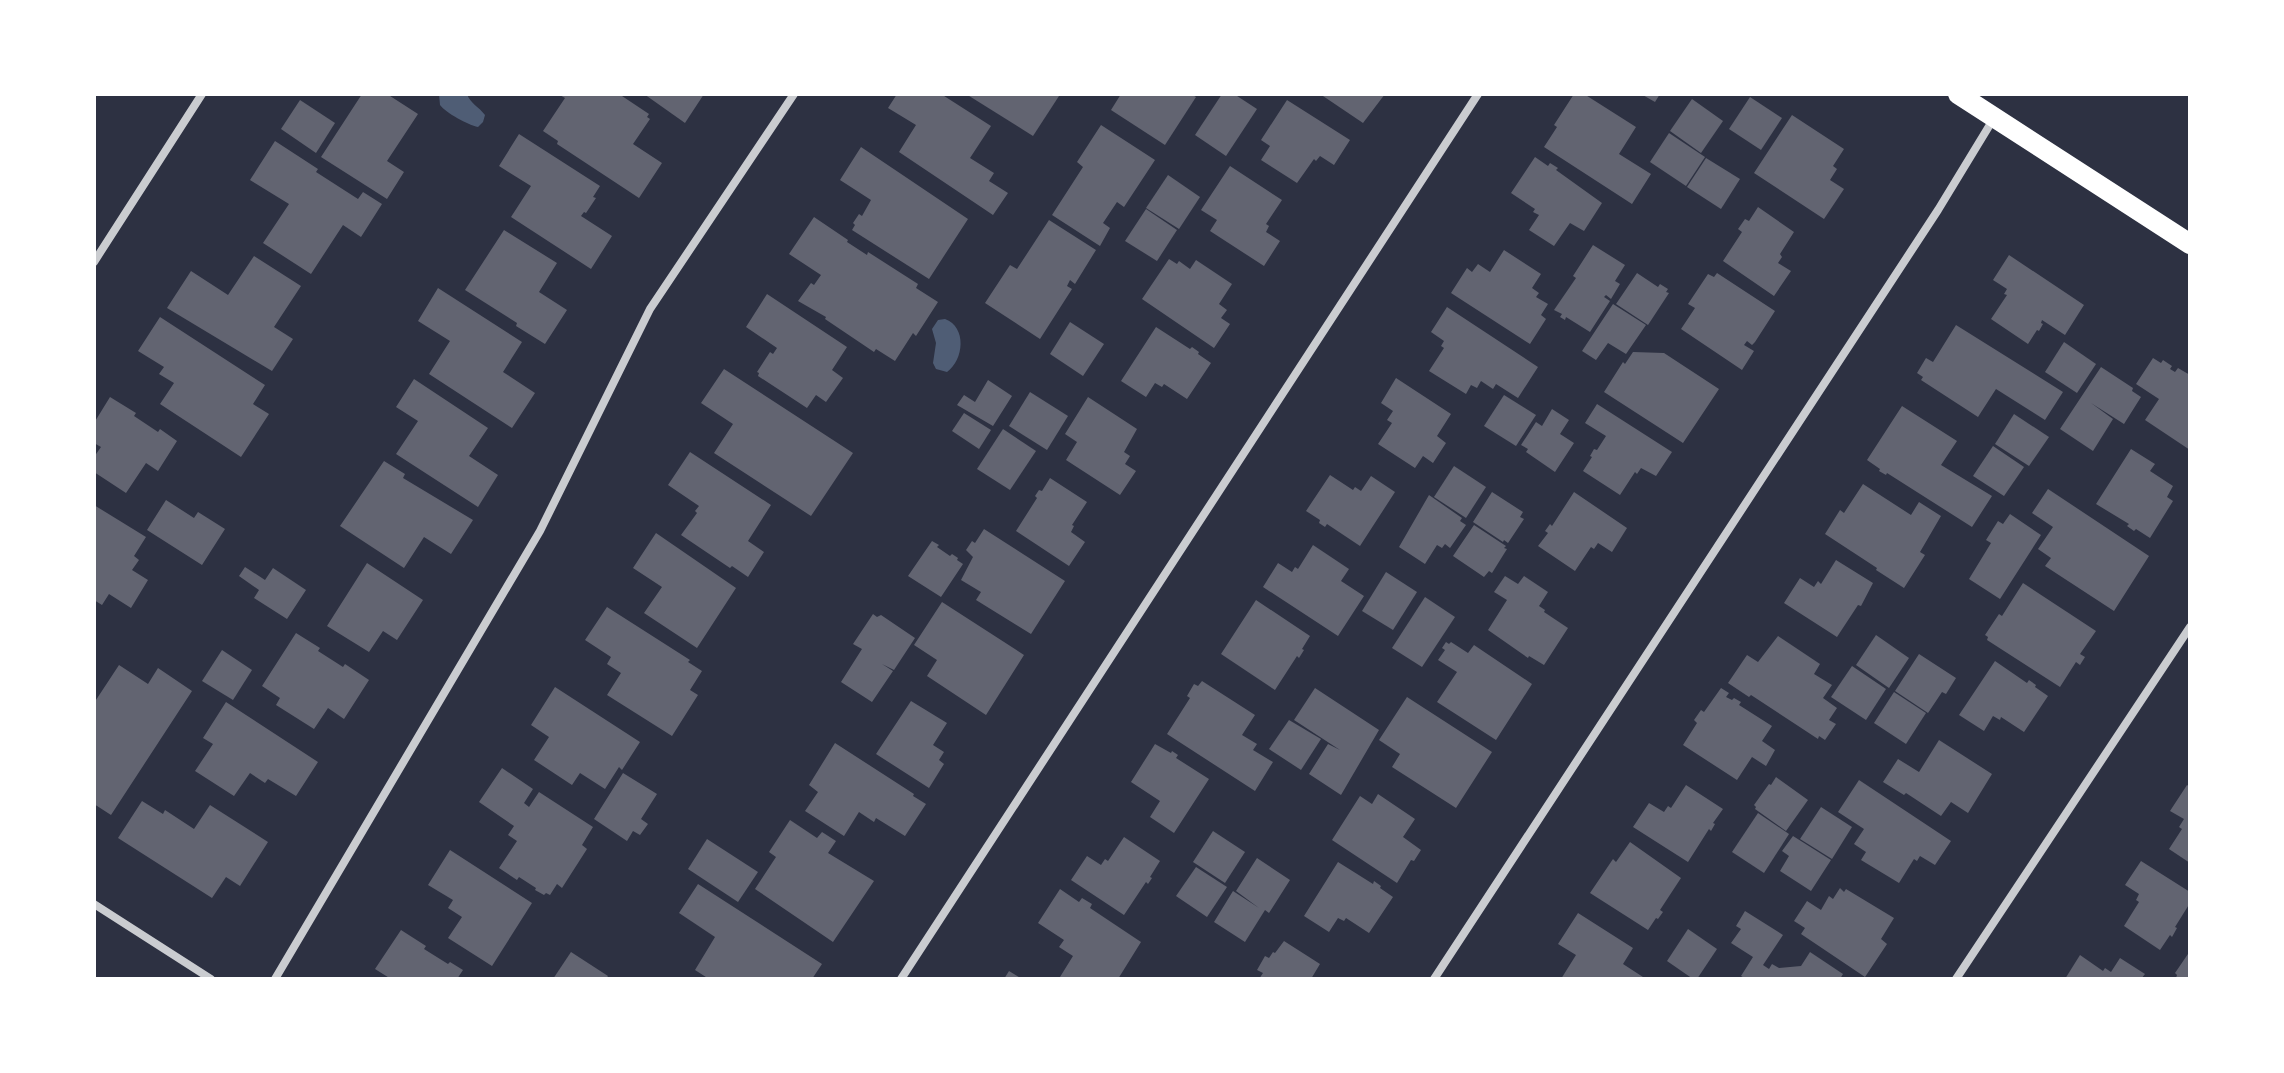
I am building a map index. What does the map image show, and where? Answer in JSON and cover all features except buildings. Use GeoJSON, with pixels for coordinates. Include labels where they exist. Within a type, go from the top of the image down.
{"type":"FeatureCollection","features":[{"type":"Feature","properties":{"kind":"main road"},"geometry":{"type":"LineString","coordinates":[[1958,94],[2190,244]]}},
{"type":"Feature","properties":{"kind":"street"},"geometry":{"type":"LineString","coordinates":[[94,262],[202,94]]}},
{"type":"Feature","properties":{"kind":"street"},"geometry":{"type":"LineString","coordinates":[[275,979],[540,531],[650,309],[794,94]]}},
{"type":"Feature","properties":{"kind":"street"},"geometry":{"type":"LineString","coordinates":[[901,979],[1478,94]]}},
{"type":"Feature","properties":{"kind":"street"},"geometry":{"type":"LineString","coordinates":[[1434,979],[1938,210],[1995,118]]}},
{"type":"Feature","properties":{"kind":"street"},"geometry":{"type":"LineString","coordinates":[[1956,979],[2190,627]]}},
{"type":"Feature","properties":{"kind":"street"},"geometry":{"type":"LineString","coordinates":[[94,904],[211,979]]}},
{"type":"Feature","properties":{"kind":"water"},"geometry":{"type":"Polygon","coordinates":[[[439,94],[467,94],[485,115],[483,122],[478,127],[452,115],[440,105],[439,94]]]}},
{"type":"Feature","properties":{"kind":"water"},"geometry":{"type":"Polygon","coordinates":[[[945,319],[957,329],[961,344],[957,360],[947,372],[936,369],[933,363],[936,343],[932,329],[938,320],[945,319]]]}}]}
